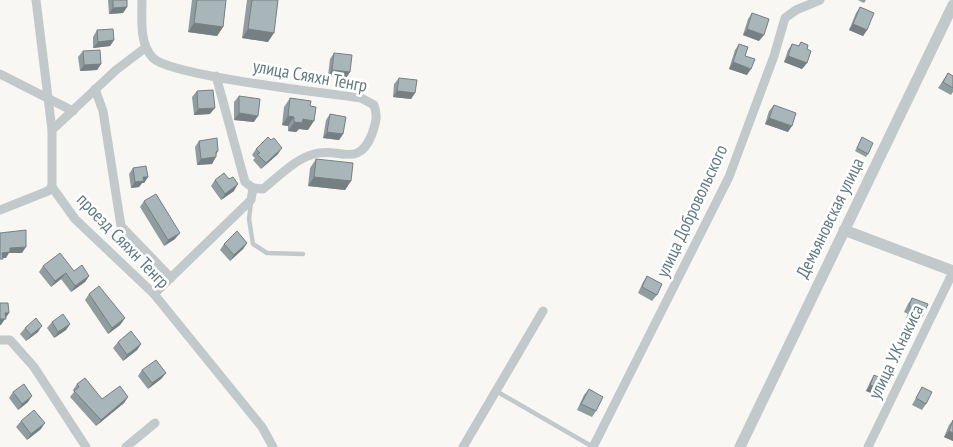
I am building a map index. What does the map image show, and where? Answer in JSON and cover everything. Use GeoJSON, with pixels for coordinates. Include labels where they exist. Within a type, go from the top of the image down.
{"type":"FeatureCollection","features":[{"type":"Feature","properties":{"kind":"street"},"geometry":{"type":"LineString","coordinates":[[0,210],[48,191],[52,186],[52,130],[36,0]]}},
{"type":"Feature","properties":{"kind":"street"},"geometry":{"type":"LineString","coordinates":[[52,130],[96,89],[145,48],[142,0]]}},
{"type":"Feature","properties":{"kind":"street","name":"улица Добровольского"},"geometry":{"type":"LineString","coordinates":[[593,447],[729,177],[774,56],[785,18],[796,10],[820,0]]}},
{"type":"Feature","properties":{"kind":"street","name":"Демьяновская улица"},"geometry":{"type":"LineString","coordinates":[[740,447],[953,5]]}},
{"type":"Feature","properties":{"kind":"street","name":"улица Сяяхн Тенгр"},"geometry":{"type":"LineString","coordinates":[[145,48],[153,59],[164,66],[216,76],[361,98],[374,105],[378,117],[367,147],[358,154],[316,153],[304,157],[263,189],[253,188]]}},
{"type":"Feature","properties":{"kind":"street"},"geometry":{"type":"LineString","coordinates":[[0,74],[73,111]]}},
{"type":"Feature","properties":{"kind":"street"},"geometry":{"type":"LineString","coordinates":[[154,294],[251,200],[253,188],[245,182],[216,76]]}},
{"type":"Feature","properties":{"kind":"street"},"geometry":{"type":"LineString","coordinates":[[96,89],[103,111],[121,226],[171,278]]}},
{"type":"Feature","properties":{"kind":"street","name":"проезд Сяяхн Тенгр"},"geometry":{"type":"LineString","coordinates":[[52,186],[75,219],[154,294],[189,340],[215,367],[262,427],[273,447]]}},
{"type":"Feature","properties":{"kind":"street"},"geometry":{"type":"LineString","coordinates":[[844,230],[953,271]]}},
{"type":"Feature","properties":{"kind":"street","name":"улица У.Кнакиса"},"geometry":{"type":"LineString","coordinates":[[868,447],[953,271]]}},
{"type":"Feature","properties":{"kind":"street"},"geometry":{"type":"LineString","coordinates":[[463,447],[543,311]]}},
{"type":"Feature","properties":{"kind":"street"},"geometry":{"type":"LineString","coordinates":[[0,340],[10,340],[34,367],[86,447]]}},
{"type":"Feature","properties":{"kind":"street"},"geometry":{"type":"LineString","coordinates":[[126,447],[155,423]]}},
{"type":"Feature","properties":{"kind":"lane"},"geometry":{"type":"LineString","coordinates":[[251,200],[249,219],[253,244],[267,253],[304,254]]}},
{"type":"Feature","properties":{"kind":"lane"},"geometry":{"type":"LineString","coordinates":[[496,391],[593,447]]}},
{"type":"Feature","properties":{"kind":"building"},"geometry":{"type":"Polygon","coordinates":[[[113,0],[127,0],[127,7],[113,8],[113,0]]]}},
{"type":"Feature","properties":{"kind":"building"},"geometry":{"type":"Polygon","coordinates":[[[197,0],[226,0],[223,27],[194,23],[197,0]]]}},
{"type":"Feature","properties":{"kind":"building"},"geometry":{"type":"Polygon","coordinates":[[[252,0],[278,0],[274,33],[248,29],[252,0]]]}},
{"type":"Feature","properties":{"kind":"building"},"geometry":{"type":"Polygon","coordinates":[[[860,7],[874,13],[867,30],[853,24],[860,7]]]}},
{"type":"Feature","properties":{"kind":"building"},"geometry":{"type":"Polygon","coordinates":[[[752,13],[769,19],[764,35],[747,29],[752,13]]]}},
{"type":"Feature","properties":{"kind":"building"},"geometry":{"type":"Polygon","coordinates":[[[113,29],[114,40],[98,42],[97,30],[113,29]]]}},
{"type":"Feature","properties":{"kind":"building"},"geometry":{"type":"Polygon","coordinates":[[[801,42],[808,45],[807,49],[811,51],[807,63],[788,56],[792,44],[799,46],[801,42]]]}},
{"type":"Feature","properties":{"kind":"building"},"geometry":{"type":"Polygon","coordinates":[[[739,44],[748,47],[745,56],[755,59],[751,69],[733,62],[739,44]]]}},
{"type":"Feature","properties":{"kind":"building"},"geometry":{"type":"Polygon","coordinates":[[[100,50],[101,64],[84,65],[83,51],[100,50]]]}},
{"type":"Feature","properties":{"kind":"building"},"geometry":{"type":"Polygon","coordinates":[[[334,53],[352,55],[350,72],[332,70],[334,53]]]}},
{"type":"Feature","properties":{"kind":"building"},"geometry":{"type":"Polygon","coordinates":[[[948,73],[953,76],[953,88],[943,82],[948,73]]]}},
{"type":"Feature","properties":{"kind":"building"},"geometry":{"type":"Polygon","coordinates":[[[399,78],[417,80],[415,93],[397,91],[399,78]]]}},
{"type":"Feature","properties":{"kind":"building"},"geometry":{"type":"Polygon","coordinates":[[[213,90],[215,108],[198,109],[197,91],[213,90]]]}},
{"type":"Feature","properties":{"kind":"building"},"geometry":{"type":"Polygon","coordinates":[[[239,96],[260,99],[258,116],[239,113],[239,96]]]}},
{"type":"Feature","properties":{"kind":"building"},"geometry":{"type":"Polygon","coordinates":[[[290,98],[311,101],[310,106],[316,107],[314,121],[303,119],[302,123],[294,122],[294,117],[288,116],[290,98]]]}},
{"type":"Feature","properties":{"kind":"building"},"geometry":{"type":"Polygon","coordinates":[[[774,105],[796,113],[792,126],[769,118],[774,105]]]}},
{"type":"Feature","properties":{"kind":"building"},"geometry":{"type":"Polygon","coordinates":[[[330,114],[346,117],[343,134],[327,132],[330,114]]]}},
{"type":"Feature","properties":{"kind":"building"},"geometry":{"type":"Polygon","coordinates":[[[268,137],[271,140],[274,138],[282,148],[266,163],[257,154],[260,153],[256,149],[268,137]]]}},
{"type":"Feature","properties":{"kind":"building"},"geometry":{"type":"Polygon","coordinates":[[[862,137],[873,143],[868,154],[857,148],[862,137]]]}},
{"type":"Feature","properties":{"kind":"building"},"geometry":{"type":"Polygon","coordinates":[[[217,138],[218,151],[216,152],[216,157],[201,159],[199,141],[217,138]]]}},
{"type":"Feature","properties":{"kind":"building"},"geometry":{"type":"Polygon","coordinates":[[[316,159],[353,163],[351,181],[314,177],[316,159]]]}},
{"type":"Feature","properties":{"kind":"building"},"geometry":{"type":"Polygon","coordinates":[[[146,166],[148,177],[143,177],[144,181],[135,182],[133,168],[146,166]]]}},
{"type":"Feature","properties":{"kind":"building"},"geometry":{"type":"Polygon","coordinates":[[[224,173],[229,179],[233,177],[238,184],[225,194],[215,180],[224,173]]]}},
{"type":"Feature","properties":{"kind":"building"},"geometry":{"type":"Polygon","coordinates":[[[156,194],[180,233],[168,240],[144,201],[156,194]]]}},
{"type":"Feature","properties":{"kind":"building"},"geometry":{"type":"Polygon","coordinates":[[[26,230],[26,247],[10,248],[10,252],[2,253],[3,259],[0,259],[0,233],[26,230]]]}},
{"type":"Feature","properties":{"kind":"building"},"geometry":{"type":"Polygon","coordinates":[[[237,231],[247,243],[234,255],[224,244],[237,231]]]}},
{"type":"Feature","properties":{"kind":"building"},"geometry":{"type":"Polygon","coordinates":[[[60,253],[74,271],[82,265],[89,276],[75,286],[66,273],[55,281],[43,266],[60,253]]]}},
{"type":"Feature","properties":{"kind":"building"},"geometry":{"type":"Polygon","coordinates":[[[647,276],[662,284],[657,295],[642,287],[647,276]]]}},
{"type":"Feature","properties":{"kind":"building"},"geometry":{"type":"Polygon","coordinates":[[[99,286],[125,318],[112,328],[89,294],[99,286]]]}},
{"type":"Feature","properties":{"kind":"building"},"geometry":{"type":"Polygon","coordinates":[[[912,298],[928,304],[922,317],[910,312],[912,308],[909,306],[912,298]]]}},
{"type":"Feature","properties":{"kind":"building"},"geometry":{"type":"Polygon","coordinates":[[[0,303],[8,303],[9,313],[5,313],[6,319],[0,319],[0,303]]]}},
{"type":"Feature","properties":{"kind":"building"},"geometry":{"type":"Polygon","coordinates":[[[63,314],[70,324],[58,332],[52,322],[63,314]]]}},
{"type":"Feature","properties":{"kind":"building"},"geometry":{"type":"Polygon","coordinates":[[[36,318],[42,326],[31,335],[25,328],[36,318]]]}},
{"type":"Feature","properties":{"kind":"building"},"geometry":{"type":"Polygon","coordinates":[[[903,330],[913,334],[908,343],[899,338],[903,330]]]}},
{"type":"Feature","properties":{"kind":"building"},"geometry":{"type":"Polygon","coordinates":[[[131,331],[141,344],[127,355],[118,342],[131,331]]]}},
{"type":"Feature","properties":{"kind":"building"},"geometry":{"type":"Polygon","coordinates":[[[156,360],[166,373],[152,383],[142,370],[156,360]]]}},
{"type":"Feature","properties":{"kind":"building"},"geometry":{"type":"Polygon","coordinates":[[[874,375],[887,381],[884,390],[870,385],[874,375]]]}},
{"type":"Feature","properties":{"kind":"building"},"geometry":{"type":"Polygon","coordinates":[[[85,378],[102,399],[120,386],[128,397],[101,420],[74,391],[79,387],[77,384],[85,378]]]}},
{"type":"Feature","properties":{"kind":"building"},"geometry":{"type":"Polygon","coordinates":[[[24,384],[32,396],[22,404],[13,392],[24,384]]]}},
{"type":"Feature","properties":{"kind":"building"},"geometry":{"type":"Polygon","coordinates":[[[922,387],[932,392],[926,404],[916,398],[922,387]]]}},
{"type":"Feature","properties":{"kind":"building"},"geometry":{"type":"Polygon","coordinates":[[[589,389],[603,397],[596,411],[581,404],[589,389]]]}},
{"type":"Feature","properties":{"kind":"building"},"geometry":{"type":"Polygon","coordinates":[[[34,410],[45,423],[31,434],[21,421],[34,410]]]}},
{"type":"Feature","properties":{"kind":"building"},"geometry":{"type":"Polygon","coordinates":[[[953,420],[953,433],[949,431],[953,420]]]}}]}
